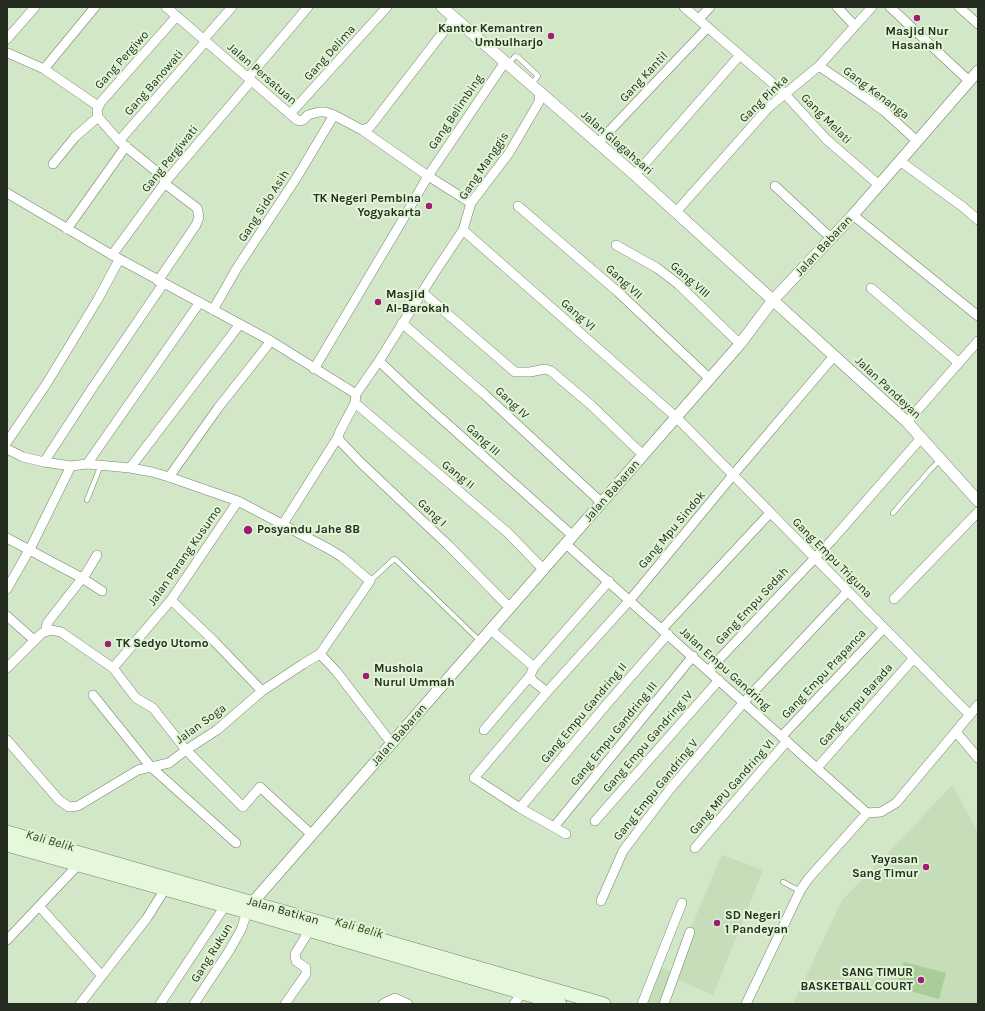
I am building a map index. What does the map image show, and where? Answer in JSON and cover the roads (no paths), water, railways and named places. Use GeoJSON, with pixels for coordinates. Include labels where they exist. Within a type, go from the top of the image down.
{"type":"FeatureCollection","features":[{"type":"Feature","properties":{"kind":"main road","name":"Jalan Batikan"},"geometry":{"type":"LineString","coordinates":[[7,832],[116,869],[523,987],[560,1004]]}},
{"type":"Feature","properties":{"kind":"main road","name":"Jalan Batikan"},"geometry":{"type":"LineString","coordinates":[[7,845],[78,865],[116,869],[166,889],[225,906],[250,908],[309,931],[523,987],[604,1004]]}},
{"type":"Feature","properties":{"kind":"street"},"geometry":{"type":"LineString","coordinates":[[7,39],[35,7]]}},
{"type":"Feature","properties":{"kind":"street"},"geometry":{"type":"LineString","coordinates":[[44,69],[95,7]]}},
{"type":"Feature","properties":{"kind":"street","name":"Jalan Persatuan"},"geometry":{"type":"LineString","coordinates":[[166,7],[176,12],[205,40],[300,121],[313,113],[325,112],[334,115],[362,130],[428,176],[471,203]]}},
{"type":"Feature","properties":{"kind":"street","name":"Gang Banowati"},"geometry":{"type":"LineString","coordinates":[[67,229],[122,143],[232,7]]}},
{"type":"Feature","properties":{"kind":"street","name":"Gang Pergiwati"},"geometry":{"type":"LineString","coordinates":[[7,442],[48,383],[98,299],[115,258],[166,181],[308,7]]}},
{"type":"Feature","properties":{"kind":"street","name":"Gang Delima"},"geometry":{"type":"LineString","coordinates":[[290,114],[387,7]]}},
{"type":"Feature","properties":{"kind":"street","name":"Jalan Glagahsari"},"geometry":{"type":"LineString","coordinates":[[442,7],[635,175],[773,300]]}},
{"type":"Feature","properties":{"kind":"street","name":"Gang Melati"},"geometry":{"type":"LineString","coordinates":[[684,7],[784,93],[826,139],[878,185]]}},
{"type":"Feature","properties":{"kind":"street"},"geometry":{"type":"LineString","coordinates":[[699,19],[710,7]]}},
{"type":"Feature","properties":{"kind":"street"},"geometry":{"type":"LineString","coordinates":[[837,7],[855,26]]}},
{"type":"Feature","properties":{"kind":"street","name":"Gang Pinka"},"geometry":{"type":"LineString","coordinates":[[676,212],[769,107],[784,93],[819,66],[872,7]]}},
{"type":"Feature","properties":{"kind":"street"},"geometry":{"type":"LineString","coordinates":[[890,7],[969,81]]}},
{"type":"Feature","properties":{"kind":"street"},"geometry":{"type":"LineString","coordinates":[[959,7],[978,24]]}},
{"type":"Feature","properties":{"kind":"street","name":"Gang Pergiwo"},"geometry":{"type":"LineString","coordinates":[[98,117],[98,106],[176,12]]}},
{"type":"Feature","properties":{"kind":"street"},"geometry":{"type":"LineString","coordinates":[[362,130],[370,127],[454,18]]}},
{"type":"Feature","properties":{"kind":"street","name":"Gang Kantil"},"geometry":{"type":"LineString","coordinates":[[598,144],[708,27]]}},
{"type":"Feature","properties":{"kind":"street"},"geometry":{"type":"LineString","coordinates":[[8,51],[44,69],[98,106]]}},
{"type":"Feature","properties":{"kind":"street"},"geometry":{"type":"LineString","coordinates":[[7,62],[9,56],[8,51]]}},
{"type":"Feature","properties":{"kind":"street"},"geometry":{"type":"LineString","coordinates":[[635,175],[740,55]]}},
{"type":"Feature","properties":{"kind":"street","name":"Gang Belimbing"},"geometry":{"type":"LineString","coordinates":[[314,369],[428,176],[505,62]]}},
{"type":"Feature","properties":{"kind":"street","name":"Gang Kenanga"},"geometry":{"type":"LineString","coordinates":[[819,66],[884,111],[917,141]]}},
{"type":"Feature","properties":{"kind":"street","name":"Jalan Babaran"},"geometry":{"type":"LineString","coordinates":[[250,908],[740,344],[773,300],[853,215],[978,71]]}},
{"type":"Feature","properties":{"kind":"street","name":"Gang Manggis"},"geometry":{"type":"LineString","coordinates":[[283,524],[338,437],[355,398],[463,230],[471,203],[509,153],[539,102],[540,92]]}},
{"type":"Feature","properties":{"kind":"street","name":"Gang Sido Asih"},"geometry":{"type":"LineString","coordinates":[[213,310],[237,268],[297,177],[334,115]]}},
{"type":"Feature","properties":{"kind":"street"},"geometry":{"type":"LineString","coordinates":[[44,462],[161,283],[199,218],[197,208],[122,143],[98,117],[75,137],[53,164]]}},
{"type":"Feature","properties":{"kind":"street"},"geometry":{"type":"LineString","coordinates":[[900,161],[963,207],[978,220]]}},
{"type":"Feature","properties":{"kind":"street"},"geometry":{"type":"LineString","coordinates":[[775,186],[831,238]]}},
{"type":"Feature","properties":{"kind":"street","name":"Gang II"},"geometry":{"type":"LineString","coordinates":[[7,193],[115,258],[271,341],[314,369],[355,398],[507,532],[544,570]]}},
{"type":"Feature","properties":{"kind":"street","name":"Gang VII"},"geometry":{"type":"LineString","coordinates":[[518,206],[618,292],[710,378]]}},
{"type":"Feature","properties":{"kind":"street"},"geometry":{"type":"LineString","coordinates":[[853,215],[978,316]]}},
{"type":"Feature","properties":{"kind":"street","name":"Gang VI"},"geometry":{"type":"LineString","coordinates":[[463,230],[676,418]]}},
{"type":"Feature","properties":{"kind":"street","name":"Gang VIII"},"geometry":{"type":"LineString","coordinates":[[616,245],[657,268],[678,284],[740,344]]}},
{"type":"Feature","properties":{"kind":"street"},"geometry":{"type":"LineString","coordinates":[[871,288],[959,363]]}},
{"type":"Feature","properties":{"kind":"street"},"geometry":{"type":"LineString","coordinates":[[422,292],[515,372],[530,372],[545,369],[551,371],[643,455]]}},
{"type":"Feature","properties":{"kind":"street","name":"Jalan Pandeyan"},"geometry":{"type":"LineString","coordinates":[[773,300],[907,422],[978,501]]}},
{"type":"Feature","properties":{"kind":"street"},"geometry":{"type":"LineString","coordinates":[[88,464],[200,302]]}},
{"type":"Feature","properties":{"kind":"street","name":"Gang IV"},"geometry":{"type":"LineString","coordinates":[[402,323],[484,394],[602,502]]}},
{"type":"Feature","properties":{"kind":"street"},"geometry":{"type":"LineString","coordinates":[[130,468],[240,324]]}},
{"type":"Feature","properties":{"kind":"street"},"geometry":{"type":"LineString","coordinates":[[169,477],[218,408],[271,341]]}},
{"type":"Feature","properties":{"kind":"street"},"geometry":{"type":"LineString","coordinates":[[907,422],[978,341]]}},
{"type":"Feature","properties":{"kind":"street","name":"Gang Mpu Sindok"},"geometry":{"type":"LineString","coordinates":[[520,808],[474,778],[547,692],[630,600],[834,356]]}},
{"type":"Feature","properties":{"kind":"street","name":"Gang III"},"geometry":{"type":"LineString","coordinates":[[379,361],[570,540]]}},
{"type":"Feature","properties":{"kind":"street","name":"Gang Empu Triguna"},"geometry":{"type":"LineString","coordinates":[[676,418],[970,715]]}},
{"type":"Feature","properties":{"kind":"street","name":"Gang I"},"geometry":{"type":"LineString","coordinates":[[338,437],[340,442],[448,545],[510,608]]}},
{"type":"Feature","properties":{"kind":"street","name":"Gang Empu Sedah"},"geometry":{"type":"LineString","coordinates":[[708,670],[846,524],[921,438]]}},
{"type":"Feature","properties":{"kind":"street"},"geometry":{"type":"LineString","coordinates":[[7,449],[23,457],[44,462],[71,466],[88,464],[130,468],[169,477],[238,501],[330,549],[342,557],[370,581],[320,654],[336,671],[392,744]]}},
{"type":"Feature","properties":{"kind":"street"},"geometry":{"type":"LineString","coordinates":[[7,589],[29,550],[71,466]]}},
{"type":"Feature","properties":{"kind":"street","name":"Jalan Parang Kusumo"},"geometry":{"type":"LineString","coordinates":[[113,668],[171,600],[238,501]]}},
{"type":"Feature","properties":{"kind":"street"},"geometry":{"type":"LineString","coordinates":[[894,599],[978,512]]}},
{"type":"Feature","properties":{"kind":"street","name":"Gang Empu Gandring II"},"geometry":{"type":"LineString","coordinates":[[520,808],[665,632],[770,513]]}},
{"type":"Feature","properties":{"kind":"street"},"geometry":{"type":"LineString","coordinates":[[7,538],[82,578],[102,591]]}},
{"type":"Feature","properties":{"kind":"street","name":"Jalan Empu Gandring"},"geometry":{"type":"LineString","coordinates":[[570,540],[608,582],[693,656],[867,813]]}},
{"type":"Feature","properties":{"kind":"street"},"geometry":{"type":"LineString","coordinates":[[46,631],[48,622],[98,555]]}},
{"type":"Feature","properties":{"kind":"street"},"geometry":{"type":"LineString","coordinates":[[484,730],[608,582]]}},
{"type":"Feature","properties":{"kind":"street","name":"Gang Empu Gandring V"},"geometry":{"type":"LineString","coordinates":[[601,901],[619,858],[670,789],[744,702],[848,591]]}},
{"type":"Feature","properties":{"kind":"street"},"geometry":{"type":"LineString","coordinates":[[171,600],[214,641],[262,691]]}},
{"type":"Feature","properties":{"kind":"street"},"geometry":{"type":"LineString","coordinates":[[7,616],[34,640]]}},
{"type":"Feature","properties":{"kind":"street","name":"Gang Empu Prapanca"},"geometry":{"type":"LineString","coordinates":[[784,739],[884,628]]}},
{"type":"Feature","properties":{"kind":"street"},"geometry":{"type":"LineString","coordinates":[[7,668],[42,633],[51,630],[61,632],[113,668],[136,698],[153,708],[186,750],[243,807],[260,787],[312,835]]}},
{"type":"Feature","properties":{"kind":"street"},"geometry":{"type":"LineString","coordinates":[[491,630],[532,671],[533,681],[547,692]]}},
{"type":"Feature","properties":{"kind":"street","name":"Jalan Soga"},"geometry":{"type":"LineString","coordinates":[[7,740],[59,800],[69,807],[78,806],[138,770],[169,763],[217,730],[262,691],[320,654]]}},
{"type":"Feature","properties":{"kind":"street","name":"Gang Empu Gandring III"},"geometry":{"type":"LineString","coordinates":[[554,827],[693,656]]}},
{"type":"Feature","properties":{"kind":"street","name":"Gang Empu Barada"},"geometry":{"type":"LineString","coordinates":[[817,768],[914,658]]}},
{"type":"Feature","properties":{"kind":"street","name":"Gang Empu Gandring IV"},"geometry":{"type":"LineString","coordinates":[[595,821],[719,680]]}},
{"type":"Feature","properties":{"kind":"street"},"geometry":{"type":"LineString","coordinates":[[92,695],[151,767],[236,843]]}},
{"type":"Feature","properties":{"kind":"street"},"geometry":{"type":"LineString","coordinates":[[746,1004],[800,891],[808,879],[867,813],[881,812],[896,803],[978,705]]}},
{"type":"Feature","properties":{"kind":"street"},"geometry":{"type":"LineString","coordinates":[[956,732],[978,758]]}},
{"type":"Feature","properties":{"kind":"street","name":"Gang MPU Gandring VI"},"geometry":{"type":"LineString","coordinates":[[695,848],[784,739]]}},
{"type":"Feature","properties":{"kind":"street"},"geometry":{"type":"LineString","coordinates":[[520,808],[566,834]]}},
{"type":"Feature","properties":{"kind":"street"},"geometry":{"type":"LineString","coordinates":[[7,940],[78,865]]}},
{"type":"Feature","properties":{"kind":"street"},"geometry":{"type":"LineString","coordinates":[[80,1004],[147,918],[166,889]]}},
{"type":"Feature","properties":{"kind":"street"},"geometry":{"type":"LineString","coordinates":[[642,1004],[682,903]]}},
{"type":"Feature","properties":{"kind":"street"},"geometry":{"type":"LineString","coordinates":[[39,906],[102,976]]}},
{"type":"Feature","properties":{"kind":"street"},"geometry":{"type":"LineString","coordinates":[[160,1004],[225,906]]}},
{"type":"Feature","properties":{"kind":"street","name":"Gang Rukun"},"geometry":{"type":"LineString","coordinates":[[194,1004],[241,930],[250,908]]}},
{"type":"Feature","properties":{"kind":"street"},"geometry":{"type":"LineString","coordinates":[[285,1004],[306,974],[306,968],[296,961],[295,954],[309,931]]}},
{"type":"Feature","properties":{"kind":"street"},"geometry":{"type":"LineString","coordinates":[[664,1004],[690,932]]}},
{"type":"Feature","properties":{"kind":"street"},"geometry":{"type":"LineString","coordinates":[[514,1004],[523,987]]}},
{"type":"Feature","properties":{"kind":"street"},"geometry":{"type":"LineString","coordinates":[[383,1004],[395,998],[408,1004]]}},
{"type":"Feature","properties":{"kind":"lane"},"geometry":{"type":"LineString","coordinates":[[893,513],[940,460]]}},
{"type":"Feature","properties":{"kind":"lane"},"geometry":{"type":"LineString","coordinates":[[87,500],[101,465]]}},
{"type":"Feature","properties":{"kind":"lane"},"geometry":{"type":"LineString","coordinates":[[370,581],[394,559],[396,560],[481,642]]}},
{"type":"Feature","properties":{"kind":"lane"},"geometry":{"type":"LineString","coordinates":[[783,882],[800,891]]}},
{"type":"Feature","properties":{"kind":"place","name":"Masjid Nur Hasanah"},"geometry":{"type":"Point","coordinates":[917,18]}},
{"type":"Feature","properties":{"kind":"place","name":"Kantor Kemantren Umbulharjo"},"geometry":{"type":"Point","coordinates":[551,36]}},
{"type":"Feature","properties":{"kind":"place","name":"TK Negeri Pembina Yogyakarta"},"geometry":{"type":"Point","coordinates":[429,206]}},
{"type":"Feature","properties":{"kind":"place","name":"Masjid Al-Barokah"},"geometry":{"type":"Point","coordinates":[378,302]}},
{"type":"Feature","properties":{"kind":"place","name":"Posyandu Jahe 8B"},"geometry":{"type":"Point","coordinates":[248,530]}},
{"type":"Feature","properties":{"kind":"place","name":"TK Sedyo Utomo"},"geometry":{"type":"Point","coordinates":[108,644]}},
{"type":"Feature","properties":{"kind":"place","name":"Mushola Nurul Ummah"},"geometry":{"type":"Point","coordinates":[366,676]}},
{"type":"Feature","properties":{"kind":"place","name":"Yayasan Sang Timur"},"geometry":{"type":"Point","coordinates":[926,867]}},
{"type":"Feature","properties":{"kind":"place","name":"SD Negeri 1 Pandeyan"},"geometry":{"type":"Point","coordinates":[717,923]}},
{"type":"Feature","properties":{"kind":"place","name":"SANG TIMUR BASKETBALL COURT"},"geometry":{"type":"Point","coordinates":[921,980]}},
{"type":"Feature","properties":{"kind":"water label","name":"Kali Belik"},"geometry":{"type":"Point","coordinates":[50,841]}},
{"type":"Feature","properties":{"kind":"water label","name":"Kali Belik"},"geometry":{"type":"Point","coordinates":[359,928]}}]}
